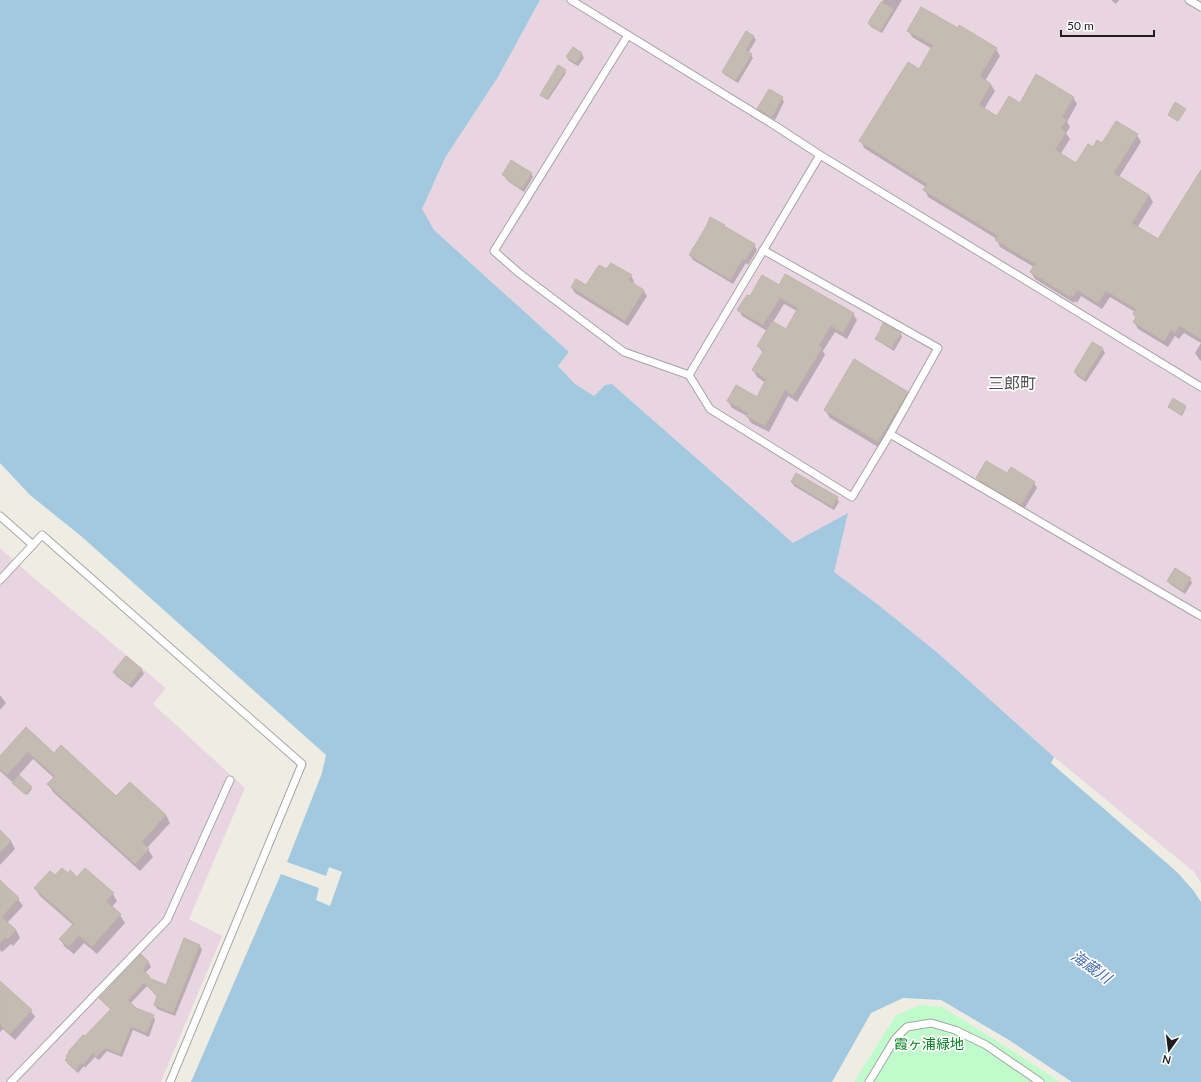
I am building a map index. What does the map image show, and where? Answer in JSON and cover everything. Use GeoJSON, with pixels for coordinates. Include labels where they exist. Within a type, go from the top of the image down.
{"type":"FeatureCollection","features":[{"type":"Feature","properties":{"kind":"lane"},"geometry":{"type":"LineString","coordinates":[[571,0],[820,155],[1201,387]]}},
{"type":"Feature","properties":{"kind":"lane"},"geometry":{"type":"LineString","coordinates":[[1189,0],[1201,8]]}},
{"type":"Feature","properties":{"kind":"lane"},"geometry":{"type":"LineString","coordinates":[[628,35],[494,251],[519,273],[624,352],[689,375],[710,409],[852,497],[890,434],[938,348],[763,250]]}},
{"type":"Feature","properties":{"kind":"lane"},"geometry":{"type":"LineString","coordinates":[[689,375],[820,155]]}},
{"type":"Feature","properties":{"kind":"lane"},"geometry":{"type":"LineString","coordinates":[[890,434],[1201,616]]}},
{"type":"Feature","properties":{"kind":"lane"},"geometry":{"type":"LineString","coordinates":[[0,516],[32,545]]}},
{"type":"Feature","properties":{"kind":"lane"},"geometry":{"type":"LineString","coordinates":[[0,580],[42,535],[302,764],[170,1082]]}},
{"type":"Feature","properties":{"kind":"lane"},"geometry":{"type":"LineString","coordinates":[[11,1082],[167,920],[230,780]]}},
{"type":"Feature","properties":{"kind":"lane"},"geometry":{"type":"LineString","coordinates":[[869,1082],[895,1039],[907,1027],[931,1023],[955,1030],[986,1045],[1040,1082]]}},
{"type":"Feature","properties":{"kind":"shaded area"},"geometry":{"type":"Polygon","coordinates":[[[540,0],[1201,0],[1201,883],[1194,872],[1054,757],[939,654],[881,607],[793,543],[612,384],[605,385],[594,396],[575,384],[558,366],[569,352],[434,230],[421,209],[445,158],[498,77],[540,0]]]}},
{"type":"Feature","properties":{"kind":"shaded area"},"geometry":{"type":"Polygon","coordinates":[[[0,548],[166,688],[153,704],[245,788],[189,919],[222,936],[161,1082],[0,1082],[0,548]]]}},
{"type":"Feature","properties":{"kind":"green space","name":"霞ヶ浦緑地"},"geometry":{"type":"Polygon","coordinates":[[[921,1005],[942,1007],[1060,1082],[854,1082],[896,1015],[921,1005]]]}},
{"type":"Feature","properties":{"kind":"water","name":"海蔵川"},"geometry":{"type":"Polygon","coordinates":[[[0,0],[540,0],[498,77],[445,158],[422,209],[434,230],[569,352],[558,366],[575,384],[594,396],[605,385],[612,384],[793,543],[848,513],[834,572],[881,607],[939,654],[1054,757],[1051,763],[1177,872],[1193,890],[1201,902],[1201,1082],[1072,1082],[1009,1040],[941,1000],[903,998],[871,1013],[832,1082],[191,1082],[281,874],[319,888],[316,900],[330,906],[342,872],[329,867],[326,876],[287,862],[322,773],[326,755],[81,536],[30,495],[0,463],[0,0]]]}},
{"type":"Feature","properties":{"kind":"building"},"geometry":{"type":"Polygon","coordinates":[[[881,2],[894,9],[880,31],[868,23],[881,2]]]}},
{"type":"Feature","properties":{"kind":"building"},"geometry":{"type":"Polygon","coordinates":[[[921,7],[958,28],[959,25],[997,48],[980,76],[991,84],[979,105],[997,116],[1009,96],[1020,103],[1036,74],[1074,97],[1062,117],[1067,120],[1061,128],[1066,132],[1055,150],[1076,163],[1088,144],[1093,147],[1097,140],[1102,143],[1116,121],[1138,134],[1114,173],[1149,195],[1132,223],[1158,239],[1201,170],[1201,339],[1180,326],[1175,333],[1171,330],[1164,341],[1133,322],[1136,317],[1133,314],[1136,309],[1106,291],[1098,303],[1077,290],[1073,297],[1071,295],[1070,297],[1030,272],[1035,264],[995,240],[998,236],[923,190],[927,184],[859,141],[908,62],[919,69],[933,45],[907,31],[921,7]]]}},
{"type":"Feature","properties":{"kind":"building"},"geometry":{"type":"Polygon","coordinates":[[[746,31],[754,36],[746,50],[752,54],[736,80],[722,72],[746,31]]]}},
{"type":"Feature","properties":{"kind":"building"},"geometry":{"type":"Polygon","coordinates":[[[573,47],[582,53],[576,63],[566,57],[573,47]]]}},
{"type":"Feature","properties":{"kind":"building"},"geometry":{"type":"Polygon","coordinates":[[[558,65],[566,70],[547,99],[540,95],[558,65]]]}},
{"type":"Feature","properties":{"kind":"building"},"geometry":{"type":"Polygon","coordinates":[[[769,89],[783,97],[772,117],[757,109],[769,89]]]}},
{"type":"Feature","properties":{"kind":"building"},"geometry":{"type":"Polygon","coordinates":[[[1175,102],[1186,109],[1178,121],[1168,115],[1175,102]]]}},
{"type":"Feature","properties":{"kind":"building"},"geometry":{"type":"Polygon","coordinates":[[[511,160],[532,173],[522,189],[502,175],[511,160]]]}},
{"type":"Feature","properties":{"kind":"building"},"geometry":{"type":"Polygon","coordinates":[[[710,217],[755,244],[746,260],[743,259],[730,280],[689,255],[706,227],[710,217]]]}},
{"type":"Feature","properties":{"kind":"building"},"geometry":{"type":"Polygon","coordinates":[[[611,263],[632,275],[628,280],[644,290],[625,321],[571,287],[576,279],[586,285],[599,265],[606,269],[611,263]]]}},
{"type":"Feature","properties":{"kind":"building"},"geometry":{"type":"Polygon","coordinates":[[[785,274],[854,313],[843,333],[831,326],[819,345],[822,348],[793,396],[785,390],[765,426],[746,416],[748,413],[727,401],[736,385],[757,397],[766,379],[752,370],[764,350],[757,346],[772,321],[786,329],[798,308],[780,298],[763,325],[737,310],[747,295],[750,296],[762,275],[779,285],[785,274]]]}},
{"type":"Feature","properties":{"kind":"building"},"geometry":{"type":"Polygon","coordinates":[[[883,323],[901,333],[892,348],[875,339],[883,323]]]}},
{"type":"Feature","properties":{"kind":"building"},"geometry":{"type":"Polygon","coordinates":[[[1092,342],[1103,348],[1084,379],[1074,372],[1092,342]]]}},
{"type":"Feature","properties":{"kind":"building"},"geometry":{"type":"Polygon","coordinates":[[[854,359],[908,392],[878,442],[824,410],[854,359]]]}},
{"type":"Feature","properties":{"kind":"building"},"geometry":{"type":"Polygon","coordinates":[[[1173,398],[1186,406],[1181,415],[1168,407],[1173,398]]]}},
{"type":"Feature","properties":{"kind":"building"},"geometry":{"type":"Polygon","coordinates":[[[986,461],[1007,473],[1011,467],[1035,482],[1021,505],[976,478],[986,461]]]}},
{"type":"Feature","properties":{"kind":"building"},"geometry":{"type":"Polygon","coordinates":[[[796,473],[838,497],[832,507],[791,482],[796,473]]]}},
{"type":"Feature","properties":{"kind":"building"},"geometry":{"type":"Polygon","coordinates":[[[1175,568],[1191,578],[1183,591],[1167,581],[1175,568]]]}},
{"type":"Feature","properties":{"kind":"building"},"geometry":{"type":"Polygon","coordinates":[[[126,656],[142,669],[129,685],[113,672],[126,656]]]}},
{"type":"Feature","properties":{"kind":"building"},"geometry":{"type":"Polygon","coordinates":[[[26,727],[54,753],[61,745],[116,796],[130,782],[166,815],[142,842],[149,849],[135,864],[47,784],[55,776],[28,752],[7,775],[0,769],[0,756],[26,727]]]}},
{"type":"Feature","properties":{"kind":"building"},"geometry":{"type":"Polygon","coordinates":[[[19,775],[32,787],[25,794],[12,783],[19,775]]]}},
{"type":"Feature","properties":{"kind":"building"},"geometry":{"type":"Polygon","coordinates":[[[0,830],[11,841],[0,853],[0,830]]]}},
{"type":"Feature","properties":{"kind":"building"},"geometry":{"type":"Polygon","coordinates":[[[62,868],[68,873],[70,870],[77,877],[85,868],[114,893],[106,901],[121,914],[92,947],[79,935],[69,947],[59,939],[74,923],[34,888],[50,871],[55,875],[62,868]]]}},
{"type":"Feature","properties":{"kind":"building"},"geometry":{"type":"Polygon","coordinates":[[[0,880],[19,898],[2,917],[16,930],[8,939],[6,937],[0,943],[0,880]]]}},
{"type":"Feature","properties":{"kind":"building"},"geometry":{"type":"Polygon","coordinates":[[[184,938],[200,945],[173,1013],[154,1005],[157,996],[144,983],[128,1000],[136,1008],[154,1015],[147,1033],[131,1027],[120,1054],[105,1048],[96,1057],[93,1053],[83,1065],[81,1063],[76,1070],[65,1060],[69,1053],[68,1052],[83,1035],[85,1036],[111,1009],[99,998],[141,954],[149,962],[143,970],[150,977],[149,978],[166,985],[184,938]]]}},
{"type":"Feature","properties":{"kind":"building"},"geometry":{"type":"Polygon","coordinates":[[[0,981],[32,1010],[10,1034],[0,1024],[0,981]]]}},
{"type":"Feature","properties":{"kind":"district","name":"三郎町"},"geometry":{"type":"Point","coordinates":[1012,383]}}]}
